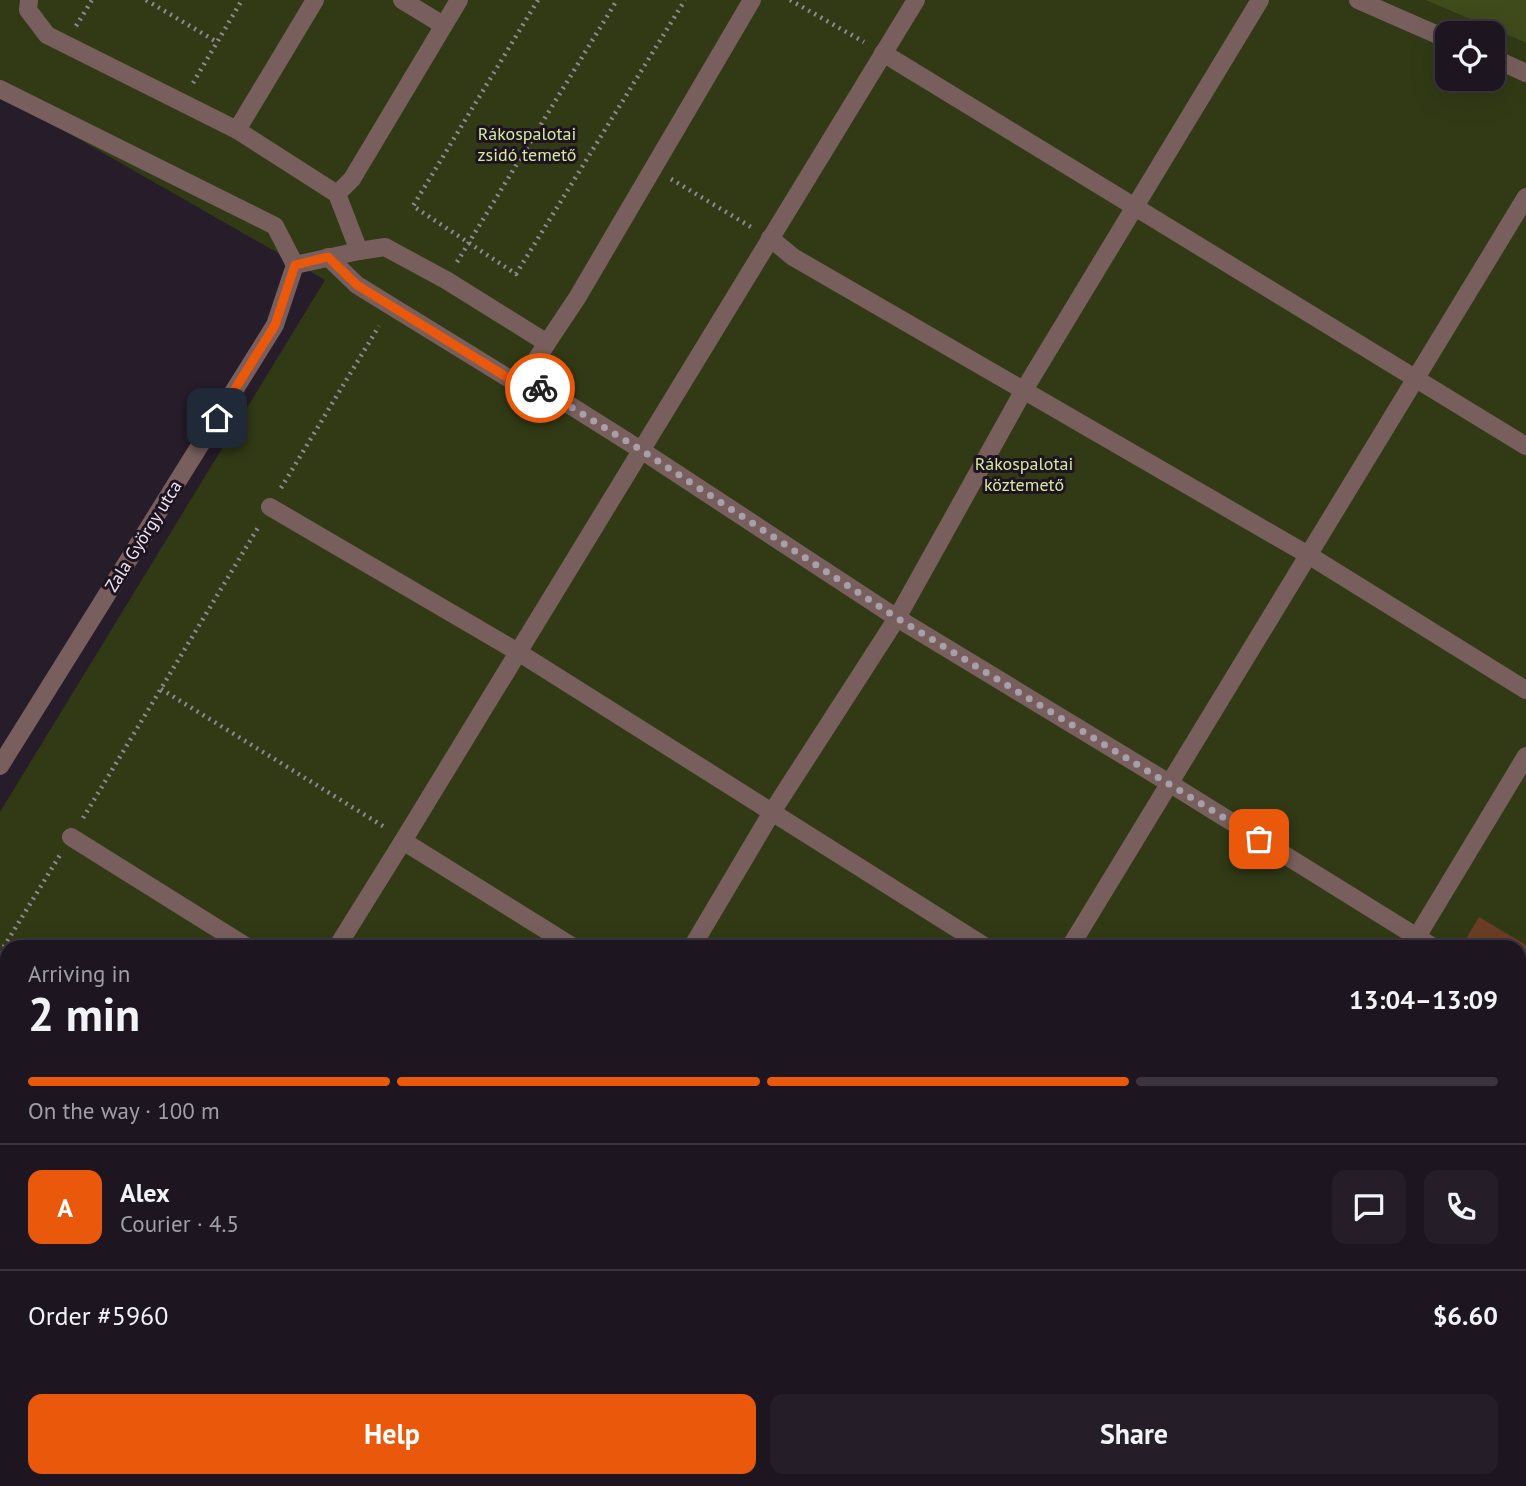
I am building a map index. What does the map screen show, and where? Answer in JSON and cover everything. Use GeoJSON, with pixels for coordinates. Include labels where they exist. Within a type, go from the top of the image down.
{"type":"FeatureCollection","features":[{"type":"Feature","properties":{"kind":"street"},"geometry":{"type":"LineString","coordinates":[[29,0],[28,10],[47,35],[237,130],[337,194],[359,251]]}},
{"type":"Feature","properties":{"kind":"street"},"geometry":{"type":"LineString","coordinates":[[237,130],[315,0]]}},
{"type":"Feature","properties":{"kind":"street"},"geometry":{"type":"LineString","coordinates":[[402,0],[443,25]]}},
{"type":"Feature","properties":{"kind":"street"},"geometry":{"type":"LineString","coordinates":[[337,194],[352,179],[458,0]]}},
{"type":"Feature","properties":{"kind":"street"},"geometry":{"type":"LineString","coordinates":[[328,257],[357,285],[513,381],[525,377],[577,298],[752,0]]}},
{"type":"Feature","properties":{"kind":"street"},"geometry":{"type":"LineString","coordinates":[[341,940],[916,0]]}},
{"type":"Feature","properties":{"kind":"street"},"geometry":{"type":"LineString","coordinates":[[696,940],[772,812],[897,618],[1024,390],[1260,0]]}},
{"type":"Feature","properties":{"kind":"street"},"geometry":{"type":"LineString","coordinates":[[1358,0],[1435,33]]}},
{"type":"Feature","properties":{"kind":"street"},"geometry":{"type":"LineString","coordinates":[[883,53],[1526,446]]}},
{"type":"Feature","properties":{"kind":"street"},"geometry":{"type":"LineString","coordinates":[[1505,63],[1526,73]]}},
{"type":"Feature","properties":{"kind":"street"},"geometry":{"type":"LineString","coordinates":[[0,89],[275,226],[295,265],[385,247],[446,280],[547,344]]}},
{"type":"Feature","properties":{"kind":"street"},"geometry":{"type":"LineString","coordinates":[[1074,940],[1526,197]]}},
{"type":"Feature","properties":{"kind":"street"},"geometry":{"type":"LineString","coordinates":[[769,238],[793,257],[1310,556],[1526,690]]}},
{"type":"Feature","properties":{"kind":"street","name":"Zala György utca"},"geometry":{"type":"LineString","coordinates":[[0,766],[275,325],[295,265]]}},
{"type":"Feature","properties":{"kind":"street"},"geometry":{"type":"LineString","coordinates":[[525,377],[897,618],[1169,783],[1416,940]]}},
{"type":"Feature","properties":{"kind":"street"},"geometry":{"type":"LineString","coordinates":[[270,508],[519,652],[975,940]]}},
{"type":"Feature","properties":{"kind":"street"},"geometry":{"type":"LineString","coordinates":[[1423,940],[1526,756]]}},
{"type":"Feature","properties":{"kind":"street"},"geometry":{"type":"LineString","coordinates":[[71,837],[236,940]]}},
{"type":"Feature","properties":{"kind":"street"},"geometry":{"type":"LineString","coordinates":[[403,841],[562,940]]}},
{"type":"Feature","properties":{"kind":"path"},"geometry":{"type":"LineString","coordinates":[[146,0],[217,42]]}},
{"type":"Feature","properties":{"kind":"path"},"geometry":{"type":"LineString","coordinates":[[182,102],[242,0]]}},
{"type":"Feature","properties":{"kind":"path"},"geometry":{"type":"LineString","coordinates":[[538,0],[412,206],[516,274],[685,0]]}},
{"type":"Feature","properties":{"kind":"path"},"geometry":{"type":"LineString","coordinates":[[446,280],[617,0]]}},
{"type":"Feature","properties":{"kind":"path"},"geometry":{"type":"LineString","coordinates":[[790,0],[883,53]]}},
{"type":"Feature","properties":{"kind":"path"},"geometry":{"type":"LineString","coordinates":[[668,178],[769,238]]}},
{"type":"Feature","properties":{"kind":"path"},"geometry":{"type":"LineString","coordinates":[[8,940],[379,326]]}},
{"type":"Feature","properties":{"kind":"path"},"geometry":{"type":"LineString","coordinates":[[161,689],[403,841]]}},
{"type":"Feature","properties":{"kind":"green space","name":"Rákospalotai köztemető"},"geometry":{"type":"Polygon","coordinates":[[[0,0],[1425,0],[1474,21],[1435,21],[1435,91],[1505,91],[1505,34],[1526,43],[1526,940],[0,940],[0,812],[325,280],[0,94],[0,0]]]}},
{"type":"Feature","properties":{"kind":"green space"},"geometry":{"type":"Polygon","coordinates":[[[1425,0],[1526,0],[1526,43],[1505,34],[1505,21],[1474,21],[1425,0]]]}},
{"type":"Feature","properties":{"kind":"building"},"geometry":{"type":"Polygon","coordinates":[[[1479,917],[1518,940],[1465,940],[1479,917]]]}},
{"type":"Feature","properties":{"kind":"way so far"},"geometry":{"type":"LineString","coordinates":[[540,388],[641,450],[897,618],[1259,839]]}},
{"type":"Feature","properties":{"kind":"route"},"geometry":{"type":"LineString","coordinates":[[217,418],[275,325],[295,265],[328,257],[357,285],[513,381],[525,377],[540,388]]}},
{"type":"Feature","properties":{"kind":"park label","name":"Rákospalotai zsidó temető"},"geometry":{"type":"Point","coordinates":[527,143]}}]}
